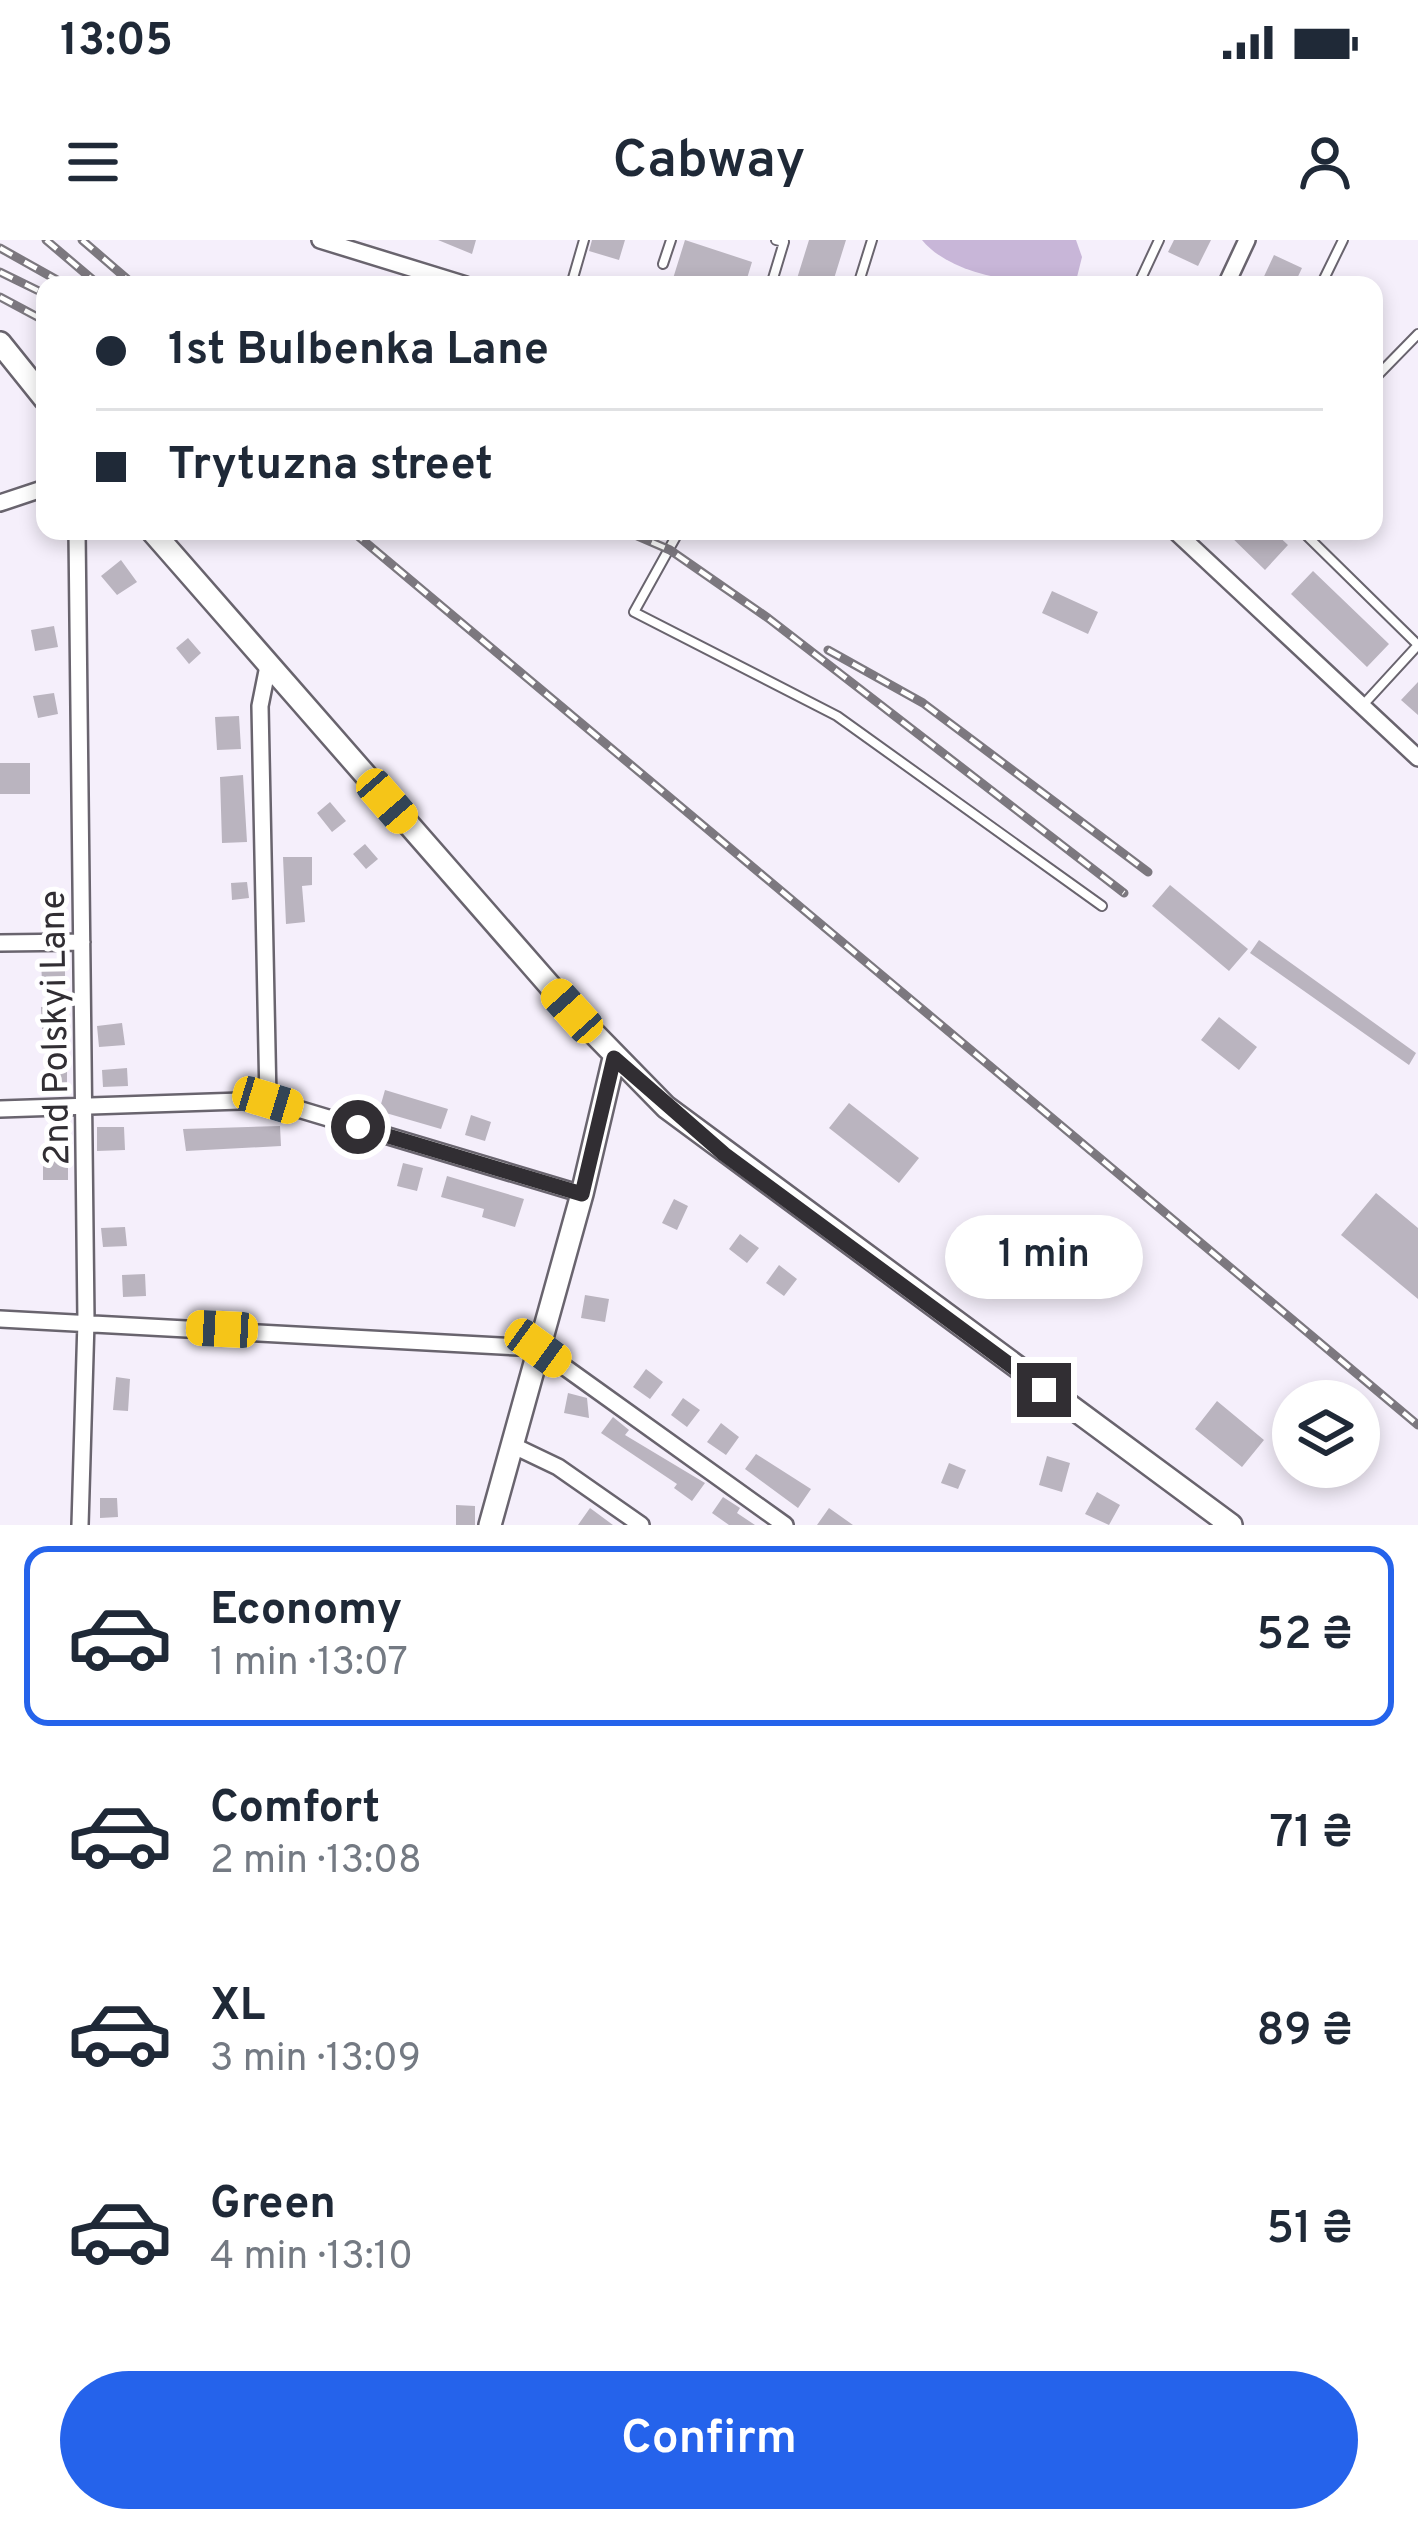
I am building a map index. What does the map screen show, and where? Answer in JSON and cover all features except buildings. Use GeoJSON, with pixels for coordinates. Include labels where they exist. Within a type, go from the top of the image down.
{"type":"FeatureCollection","features":[{"type":"Feature","properties":{"kind":"street"},"geometry":{"type":"LineString","coordinates":[[320,240],[357,246],[441,276]]}},
{"type":"Feature","properties":{"kind":"street"},"geometry":{"type":"LineString","coordinates":[[1230,276],[1246,240]]}},
{"type":"Feature","properties":{"kind":"street"},"geometry":{"type":"LineString","coordinates":[[0,343],[36,388]]}},
{"type":"Feature","properties":{"kind":"street"},"geometry":{"type":"LineString","coordinates":[[0,502],[36,491]]}},
{"type":"Feature","properties":{"kind":"street","name":"2nd Polskyi Lane"},"geometry":{"type":"LineString","coordinates":[[76,540],[86,1321],[80,1525]]}},
{"type":"Feature","properties":{"kind":"street"},"geometry":{"type":"LineString","coordinates":[[160,540],[614,1058],[724,1154],[1231,1525]]}},
{"type":"Feature","properties":{"kind":"street"},"geometry":{"type":"LineString","coordinates":[[1185,540],[1418,758]]}},
{"type":"Feature","properties":{"kind":"street"},"geometry":{"type":"LineString","coordinates":[[268,666],[260,706],[268,1100]]}},
{"type":"Feature","properties":{"kind":"street"},"geometry":{"type":"LineString","coordinates":[[0,944],[82,942]]}},
{"type":"Feature","properties":{"kind":"street"},"geometry":{"type":"LineString","coordinates":[[490,1525],[582,1194],[614,1058]]}},
{"type":"Feature","properties":{"kind":"street"},"geometry":{"type":"LineString","coordinates":[[0,1109],[268,1100],[582,1194]]}},
{"type":"Feature","properties":{"kind":"street"},"geometry":{"type":"LineString","coordinates":[[0,1319],[538,1348],[785,1525]]}},
{"type":"Feature","properties":{"kind":"street"},"geometry":{"type":"LineString","coordinates":[[512,1444],[558,1467],[641,1525]]}},
{"type":"Feature","properties":{"kind":"lane"},"geometry":{"type":"LineString","coordinates":[[574,276],[584,240]]}},
{"type":"Feature","properties":{"kind":"lane"},"geometry":{"type":"LineString","coordinates":[[664,264],[671,240]]}},
{"type":"Feature","properties":{"kind":"lane"},"geometry":{"type":"LineString","coordinates":[[774,276],[784,242],[776,240]]}},
{"type":"Feature","properties":{"kind":"lane"},"geometry":{"type":"LineString","coordinates":[[861,276],[872,240]]}},
{"type":"Feature","properties":{"kind":"lane"},"geometry":{"type":"LineString","coordinates":[[1142,276],[1159,240]]}},
{"type":"Feature","properties":{"kind":"lane"},"geometry":{"type":"LineString","coordinates":[[1325,276],[1343,240]]}},
{"type":"Feature","properties":{"kind":"lane"},"geometry":{"type":"LineString","coordinates":[[1383,370],[1418,334]]}},
{"type":"Feature","properties":{"kind":"lane"},"geometry":{"type":"LineString","coordinates":[[674,540],[634,612],[838,716],[1102,907]]}},
{"type":"Feature","properties":{"kind":"lane"},"geometry":{"type":"LineString","coordinates":[[1310,540],[1418,645],[1363,705]]}},
{"type":"Feature","properties":{"kind":"shaded area"},"geometry":{"type":"Polygon","coordinates":[[[922,240],[1076,240],[1082,257],[1077,276],[990,276],[936,253],[922,240]]]}},
{"type":"Feature","properties":{"kind":"railway"},"geometry":{"type":"LineString","coordinates":[[46,240],[88,276]]}},
{"type":"Feature","properties":{"kind":"railway"},"geometry":{"type":"LineString","coordinates":[[82,240],[124,276]]}},
{"type":"Feature","properties":{"kind":"railway"},"geometry":{"type":"LineString","coordinates":[[0,248],[50,276]]}},
{"type":"Feature","properties":{"kind":"railway"},"geometry":{"type":"LineString","coordinates":[[0,272],[36,290]]}},
{"type":"Feature","properties":{"kind":"railway"},"geometry":{"type":"LineString","coordinates":[[0,297],[36,316]]}},
{"type":"Feature","properties":{"kind":"railway"},"geometry":{"type":"LineString","coordinates":[[363,540],[1418,1425]]}},
{"type":"Feature","properties":{"kind":"railway"},"geometry":{"type":"LineString","coordinates":[[647,540],[670,550],[768,618],[1124,893]]}},
{"type":"Feature","properties":{"kind":"railway"},"geometry":{"type":"LineString","coordinates":[[828,650],[923,703],[1148,872]]}},
{"type":"Feature","properties":{"kind":"route"},"geometry":{"type":"LineString","coordinates":[[358,1127],[582,1194],[614,1058],[724,1154],[1044,1390]]}}]}
